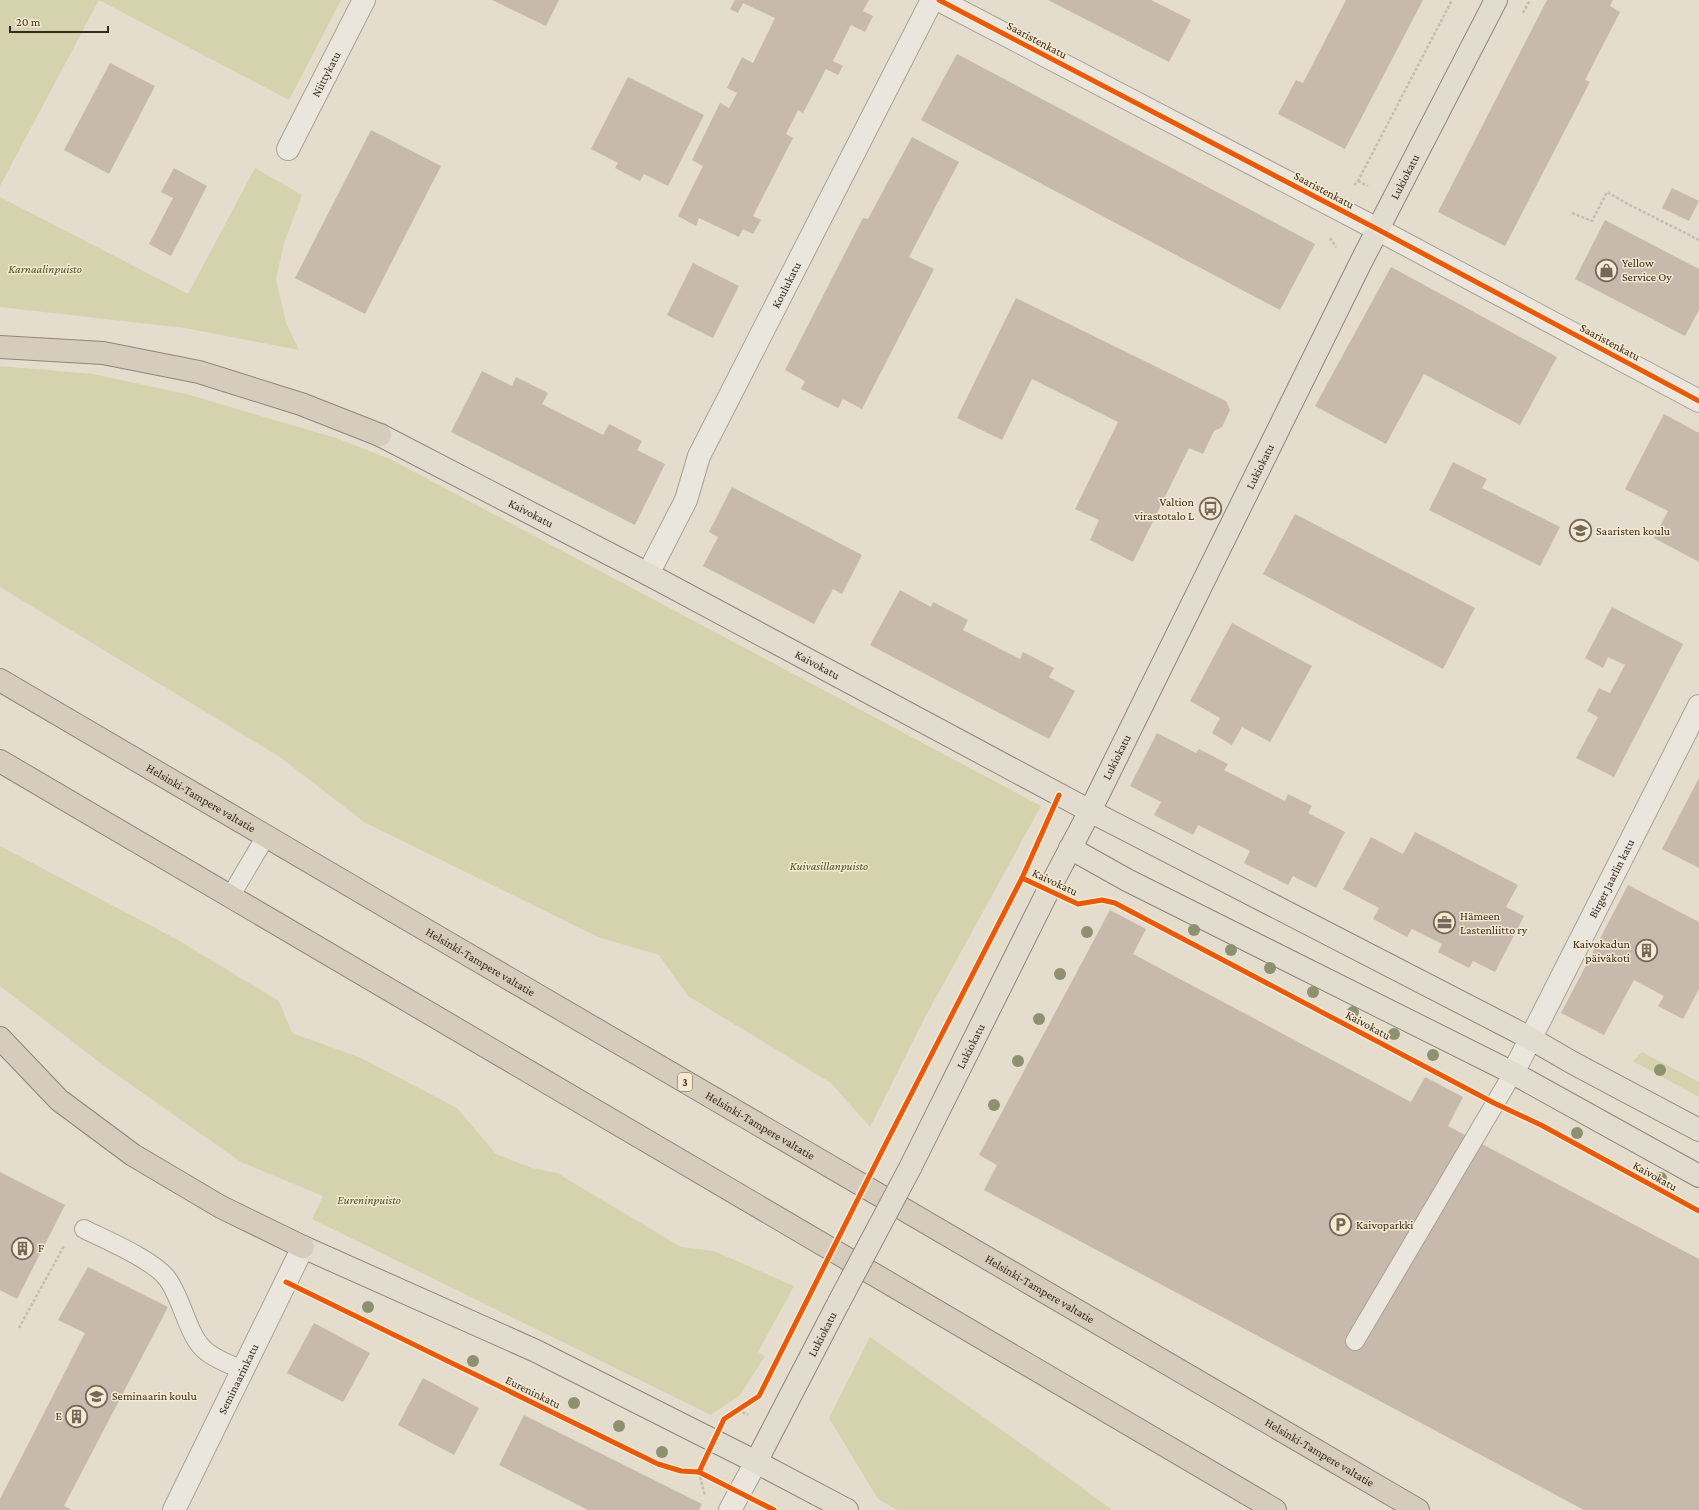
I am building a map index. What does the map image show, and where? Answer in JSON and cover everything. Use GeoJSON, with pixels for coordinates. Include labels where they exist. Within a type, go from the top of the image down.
{"type":"FeatureCollection","features":[{"type":"Feature","properties":{"kind":"highway"},"geometry":{"type":"LineString","coordinates":[[0,347],[103,353],[199,372],[301,404],[380,436]]}},
{"type":"Feature","properties":{"kind":"highway","name":"Helsinki-Tampere valtatie"},"geometry":{"type":"LineString","coordinates":[[0,680],[1418,1510]]}},
{"type":"Feature","properties":{"kind":"highway"},"geometry":{"type":"LineString","coordinates":[[0,762],[1275,1510]]}},
{"type":"Feature","properties":{"kind":"highway"},"geometry":{"type":"LineString","coordinates":[[0,1038],[59,1100],[132,1155],[221,1207],[303,1247]]}},
{"type":"Feature","properties":{"kind":"main road","name":"Lukiokatu"},"geometry":{"type":"LineString","coordinates":[[756,1462],[910,1168],[1070,848],[1090,811],[1377,230],[1496,0]]}},
{"type":"Feature","properties":{"kind":"main road","name":"Kaivokatu"},"geometry":{"type":"LineString","coordinates":[[380,436],[648,574],[1090,811],[1530,1038],[1573,1063],[1699,1130]]}},
{"type":"Feature","properties":{"kind":"main road","name":"Kaivokatu"},"geometry":{"type":"LineString","coordinates":[[1070,848],[1127,880],[1513,1073],[1699,1176]]}},
{"type":"Feature","properties":{"kind":"main road"},"geometry":{"type":"LineString","coordinates":[[303,1247],[536,1352],[715,1441],[847,1510]]}},
{"type":"Feature","properties":{"kind":"street","name":"Niittykatu"},"geometry":{"type":"LineString","coordinates":[[288,149],[364,0]]}},
{"type":"Feature","properties":{"kind":"street","name":"Koulukatu"},"geometry":{"type":"LineString","coordinates":[[648,574],[686,500],[699,456],[932,0]]}},
{"type":"Feature","properties":{"kind":"street","name":"Saaristenkatu"},"geometry":{"type":"LineString","coordinates":[[939,0],[1341,210],[1699,401]]}},
{"type":"Feature","properties":{"kind":"street","name":"Birger Jaarlin katu"},"geometry":{"type":"LineString","coordinates":[[1513,1073],[1699,706]]}},
{"type":"Feature","properties":{"kind":"street","name":"Seminaarinkatu"},"geometry":{"type":"LineString","coordinates":[[174,1510],[303,1247]]}},
{"type":"Feature","properties":{"kind":"street","name":"Lukiokatu"},"geometry":{"type":"LineString","coordinates":[[735,1501],[756,1462]]}},
{"type":"Feature","properties":{"kind":"lane"},"geometry":{"type":"LineString","coordinates":[[230,897],[266,836]]}},
{"type":"Feature","properties":{"kind":"lane"},"geometry":{"type":"LineString","coordinates":[[1355,1341],[1513,1073]]}},
{"type":"Feature","properties":{"kind":"lane"},"geometry":{"type":"LineString","coordinates":[[84,1229],[157,1267],[167,1278],[178,1296],[189,1325],[206,1352],[243,1370]]}},
{"type":"Feature","properties":{"kind":"path"},"geometry":{"type":"LineString","coordinates":[[1341,210],[1352,188],[1358,181],[1452,0]]}},
{"type":"Feature","properties":{"kind":"path"},"geometry":{"type":"LineString","coordinates":[[1572,213],[1592,220],[1607,192],[1699,240]]}},
{"type":"Feature","properties":{"kind":"path"},"geometry":{"type":"LineString","coordinates":[[19,1328],[64,1245]]}},
{"type":"Feature","properties":{"kind":"path"},"geometry":{"type":"LineString","coordinates":[[696,1472],[715,1441],[724,1419],[743,1406]]}},
{"type":"Feature","properties":{"kind":"path"},"geometry":{"type":"LineString","coordinates":[[696,1472],[706,1500]]}},
{"type":"Feature","properties":{"kind":"path"},"geometry":{"type":"LineString","coordinates":[[696,1472],[735,1501]]}},
{"type":"Feature","properties":{"kind":"green space"},"geometry":{"type":"Polygon","coordinates":[[[0,0],[99,0],[0,186],[0,0]]]}},
{"type":"Feature","properties":{"kind":"green space"},"geometry":{"type":"Polygon","coordinates":[[[99,0],[341,0],[289,100],[99,0]]]}},
{"type":"Feature","properties":{"kind":"green space","name":"Karnaalinpuisto"},"geometry":{"type":"Polygon","coordinates":[[[255,168],[302,195],[284,243],[276,279],[286,323],[299,350],[185,328],[0,307],[0,197],[188,294],[255,168]]]}},
{"type":"Feature","properties":{"kind":"green space","name":"Kuivasillanpuisto"},"geometry":{"type":"Polygon","coordinates":[[[0,366],[93,374],[186,394],[336,438],[390,459],[1041,806],[923,1021],[870,1127],[831,1083],[688,996],[659,955],[598,937],[364,822],[280,757],[0,587],[0,366]]]}},
{"type":"Feature","properties":{"kind":"green space","name":"Eureninpuisto"},"geometry":{"type":"Polygon","coordinates":[[[0,846],[176,939],[279,1001],[292,1033],[361,1058],[457,1108],[496,1154],[532,1168],[557,1173],[681,1247],[714,1251],[794,1286],[758,1352],[765,1356],[740,1395],[711,1415],[312,1219],[323,1196],[241,1162],[103,1065],[0,986],[0,846]]]}},
{"type":"Feature","properties":{"kind":"green space"},"geometry":{"type":"Polygon","coordinates":[[[1642,1052],[1699,1082],[1699,1097],[1633,1061],[1642,1052]]]}},
{"type":"Feature","properties":{"kind":"green space"},"geometry":{"type":"Polygon","coordinates":[[[870,1337],[1112,1510],[897,1510],[878,1499],[829,1418],[870,1337]]]}},
{"type":"Feature","properties":{"kind":"building"},"geometry":{"type":"Polygon","coordinates":[[[492,0],[559,0],[546,26],[492,0]]]}},
{"type":"Feature","properties":{"kind":"building"},"geometry":{"type":"Polygon","coordinates":[[[735,0],[869,0],[863,11],[873,16],[865,32],[851,25],[833,61],[843,66],[838,75],[826,69],[803,113],[798,110],[786,134],[793,138],[753,216],[761,220],[753,234],[743,229],[739,237],[699,218],[696,226],[678,216],[703,166],[692,160],[720,103],[729,108],[737,93],[727,88],[742,57],[753,63],[775,18],[743,3],[738,13],[730,9],[735,0]]]}},
{"type":"Feature","properties":{"kind":"building"},"geometry":{"type":"Polygon","coordinates":[[[1048,0],[1151,0],[1191,20],[1169,62],[1048,0]]]}},
{"type":"Feature","properties":{"kind":"building"},"geometry":{"type":"Polygon","coordinates":[[[1346,0],[1423,0],[1345,149],[1278,114],[1296,80],[1303,83],[1346,0]]]}},
{"type":"Feature","properties":{"kind":"building"},"geometry":{"type":"Polygon","coordinates":[[[1547,0],[1613,0],[1610,6],[1620,12],[1585,80],[1590,82],[1505,246],[1438,212],[1547,0]]]}},
{"type":"Feature","properties":{"kind":"building"},"geometry":{"type":"Polygon","coordinates":[[[957,54],[1315,244],[1280,310],[921,120],[957,54]]]}},
{"type":"Feature","properties":{"kind":"building"},"geometry":{"type":"Polygon","coordinates":[[[110,63],[155,86],[109,174],[64,150],[110,63]]]}},
{"type":"Feature","properties":{"kind":"building"},"geometry":{"type":"Polygon","coordinates":[[[628,77],[704,115],[668,186],[644,174],[640,181],[615,168],[618,163],[591,149],[628,77]]]}},
{"type":"Feature","properties":{"kind":"building"},"geometry":{"type":"Polygon","coordinates":[[[371,130],[441,166],[365,314],[295,278],[371,130]]]}},
{"type":"Feature","properties":{"kind":"building"},"geometry":{"type":"Polygon","coordinates":[[[912,137],[959,162],[909,257],[934,269],[862,409],[843,399],[838,408],[801,389],[805,381],[785,370],[863,218],[868,219],[912,137]]]}},
{"type":"Feature","properties":{"kind":"building"},"geometry":{"type":"Polygon","coordinates":[[[174,168],[207,186],[171,256],[149,244],[173,198],[161,192],[174,168]]]}},
{"type":"Feature","properties":{"kind":"building"},"geometry":{"type":"Polygon","coordinates":[[[1672,188],[1699,201],[1689,221],[1662,208],[1672,188]]]}},
{"type":"Feature","properties":{"kind":"building"},"geometry":{"type":"Polygon","coordinates":[[[1605,220],[1699,269],[1699,310],[1685,336],[1575,279],[1605,220]]]}},
{"type":"Feature","properties":{"kind":"building"},"geometry":{"type":"Polygon","coordinates":[[[693,263],[739,286],[713,338],[667,315],[693,263]]]}},
{"type":"Feature","properties":{"kind":"building"},"geometry":{"type":"Polygon","coordinates":[[[1391,267],[1557,357],[1520,425],[1424,374],[1386,444],[1315,406],[1391,267]]]}},
{"type":"Feature","properties":{"kind":"building"},"geometry":{"type":"Polygon","coordinates":[[[1016,298],[1226,401],[1230,410],[1222,427],[1214,431],[1203,454],[1189,448],[1133,562],[1090,540],[1099,520],[1075,509],[1118,422],[1032,379],[1002,440],[957,418],[1016,298]]]}},
{"type":"Feature","properties":{"kind":"building"},"geometry":{"type":"Polygon","coordinates":[[[482,371],[512,386],[516,377],[548,393],[542,404],[603,435],[609,424],[642,441],[637,450],[665,464],[635,525],[451,432],[482,371]]]}},
{"type":"Feature","properties":{"kind":"building"},"geometry":{"type":"Polygon","coordinates":[[[1664,414],[1699,433],[1699,562],[1654,538],[1668,511],[1625,489],[1664,414]]]}},
{"type":"Feature","properties":{"kind":"building"},"geometry":{"type":"Polygon","coordinates":[[[1453,462],[1487,479],[1482,488],[1560,527],[1540,566],[1429,510],[1453,462]]]}},
{"type":"Feature","properties":{"kind":"building"},"geometry":{"type":"Polygon","coordinates":[[[732,487],[862,555],[842,594],[833,589],[814,624],[703,566],[718,537],[709,532],[732,487]]]}},
{"type":"Feature","properties":{"kind":"building"},"geometry":{"type":"Polygon","coordinates":[[[1295,514],[1475,608],[1443,669],[1263,574],[1295,514]]]}},
{"type":"Feature","properties":{"kind":"building"},"geometry":{"type":"Polygon","coordinates":[[[900,590],[931,607],[933,602],[968,620],[963,630],[1020,659],[1023,652],[1054,668],[1049,677],[1075,691],[1049,739],[870,645],[900,590]]]}},
{"type":"Feature","properties":{"kind":"building"},"geometry":{"type":"Polygon","coordinates":[[[1612,607],[1683,644],[1614,777],[1576,758],[1598,717],[1587,711],[1599,688],[1610,693],[1625,665],[1608,657],[1603,668],[1585,658],[1612,607]]]}},
{"type":"Feature","properties":{"kind":"building"},"geometry":{"type":"Polygon","coordinates":[[[1232,623],[1312,666],[1270,742],[1242,727],[1232,745],[1212,733],[1220,718],[1190,701],[1232,623]]]}},
{"type":"Feature","properties":{"kind":"building"},"geometry":{"type":"Polygon","coordinates":[[[1157,733],[1196,753],[1199,749],[1228,764],[1224,770],[1285,801],[1288,794],[1312,806],[1308,813],[1345,832],[1316,888],[1293,876],[1288,885],[1244,863],[1250,851],[1198,825],[1193,835],[1154,815],[1161,802],[1130,786],[1157,733]]]}},
{"type":"Feature","properties":{"kind":"building"},"geometry":{"type":"Polygon","coordinates":[[[1699,778],[1699,868],[1662,849],[1699,778]]]}},
{"type":"Feature","properties":{"kind":"building"},"geometry":{"type":"Polygon","coordinates":[[[1415,832],[1518,885],[1506,907],[1524,916],[1495,972],[1473,961],[1469,968],[1438,952],[1442,944],[1412,929],[1407,937],[1373,919],[1379,908],[1343,889],[1371,837],[1403,854],[1415,832]]]}},
{"type":"Feature","properties":{"kind":"building","name":"Kaivokadun päiväkoti"},"geometry":{"type":"Polygon","coordinates":[[[1628,885],[1699,922],[1699,989],[1683,1019],[1658,1006],[1664,996],[1634,980],[1604,1035],[1561,1013],[1628,885]]]}},
{"type":"Feature","properties":{"kind":"building","name":"Kaivoparkki"},"geometry":{"type":"Polygon","coordinates":[[[1110,910],[1146,929],[1133,954],[1411,1102],[1425,1077],[1463,1097],[1448,1126],[1699,1259],[1699,1510],[1584,1510],[984,1190],[997,1165],[979,1155],[1110,910]]]}},
{"type":"Feature","properties":{"kind":"building","name":"F"},"geometry":{"type":"Polygon","coordinates":[[[0,1172],[65,1205],[17,1299],[0,1290],[0,1172]]]}},
{"type":"Feature","properties":{"kind":"building","name":"E"},"geometry":{"type":"Polygon","coordinates":[[[88,1267],[168,1307],[64,1506],[72,1510],[0,1510],[0,1499],[85,1333],[58,1320],[88,1267]]]}},
{"type":"Feature","properties":{"kind":"building"},"geometry":{"type":"Polygon","coordinates":[[[314,1323],[370,1353],[343,1402],[287,1373],[314,1323]]]}},
{"type":"Feature","properties":{"kind":"building"},"geometry":{"type":"Polygon","coordinates":[[[423,1378],[479,1408],[454,1455],[398,1425],[423,1378]]]}},
{"type":"Feature","properties":{"kind":"building"},"geometry":{"type":"Polygon","coordinates":[[[524,1415],[702,1504],[699,1510],[588,1510],[499,1465],[524,1415]]]}},
{"type":"Feature","properties":{"kind":"cycle path"},"geometry":{"type":"LineString","coordinates":[[939,0],[1377,229],[1699,401]]}},
{"type":"Feature","properties":{"kind":"cycle path"},"geometry":{"type":"LineString","coordinates":[[699,1472],[724,1419],[759,1396],[881,1153],[1022,878],[1059,795]]}},
{"type":"Feature","properties":{"kind":"cycle path"},"geometry":{"type":"LineString","coordinates":[[1022,878],[1078,904],[1102,900],[1115,903],[1494,1103],[1541,1125],[1699,1211]]}},
{"type":"Feature","properties":{"kind":"cycle path","name":"Eureninkatu"},"geometry":{"type":"LineString","coordinates":[[286,1282],[658,1464],[681,1471],[699,1472],[774,1510]]}},
{"type":"Feature","properties":{"kind":"place","name":"Yellow Service Oy"},"geometry":{"type":"Point","coordinates":[1607,270]}},
{"type":"Feature","properties":{"kind":"place","name":"Valtion virastotalo L"},"geometry":{"type":"Point","coordinates":[1210,509]}},
{"type":"Feature","properties":{"kind":"place","name":"Saaristen koulu"},"geometry":{"type":"Point","coordinates":[1581,531]}},
{"type":"Feature","properties":{"kind":"place","name":"Hämeen Lastenliitto ry"},"geometry":{"type":"Point","coordinates":[1445,923]}},
{"type":"Feature","properties":{"kind":"place","name":"Kaivokadun päiväkoti"},"geometry":{"type":"Point","coordinates":[1646,951]}},
{"type":"Feature","properties":{"kind":"place","name":"Kaivoparkki"},"geometry":{"type":"Point","coordinates":[1341,1225]}},
{"type":"Feature","properties":{"kind":"place","name":"F"},"geometry":{"type":"Point","coordinates":[22,1248]}},
{"type":"Feature","properties":{"kind":"place","name":"Seminaarin koulu"},"geometry":{"type":"Point","coordinates":[97,1396]}},
{"type":"Feature","properties":{"kind":"place","name":"E"},"geometry":{"type":"Point","coordinates":[77,1416]}}]}
